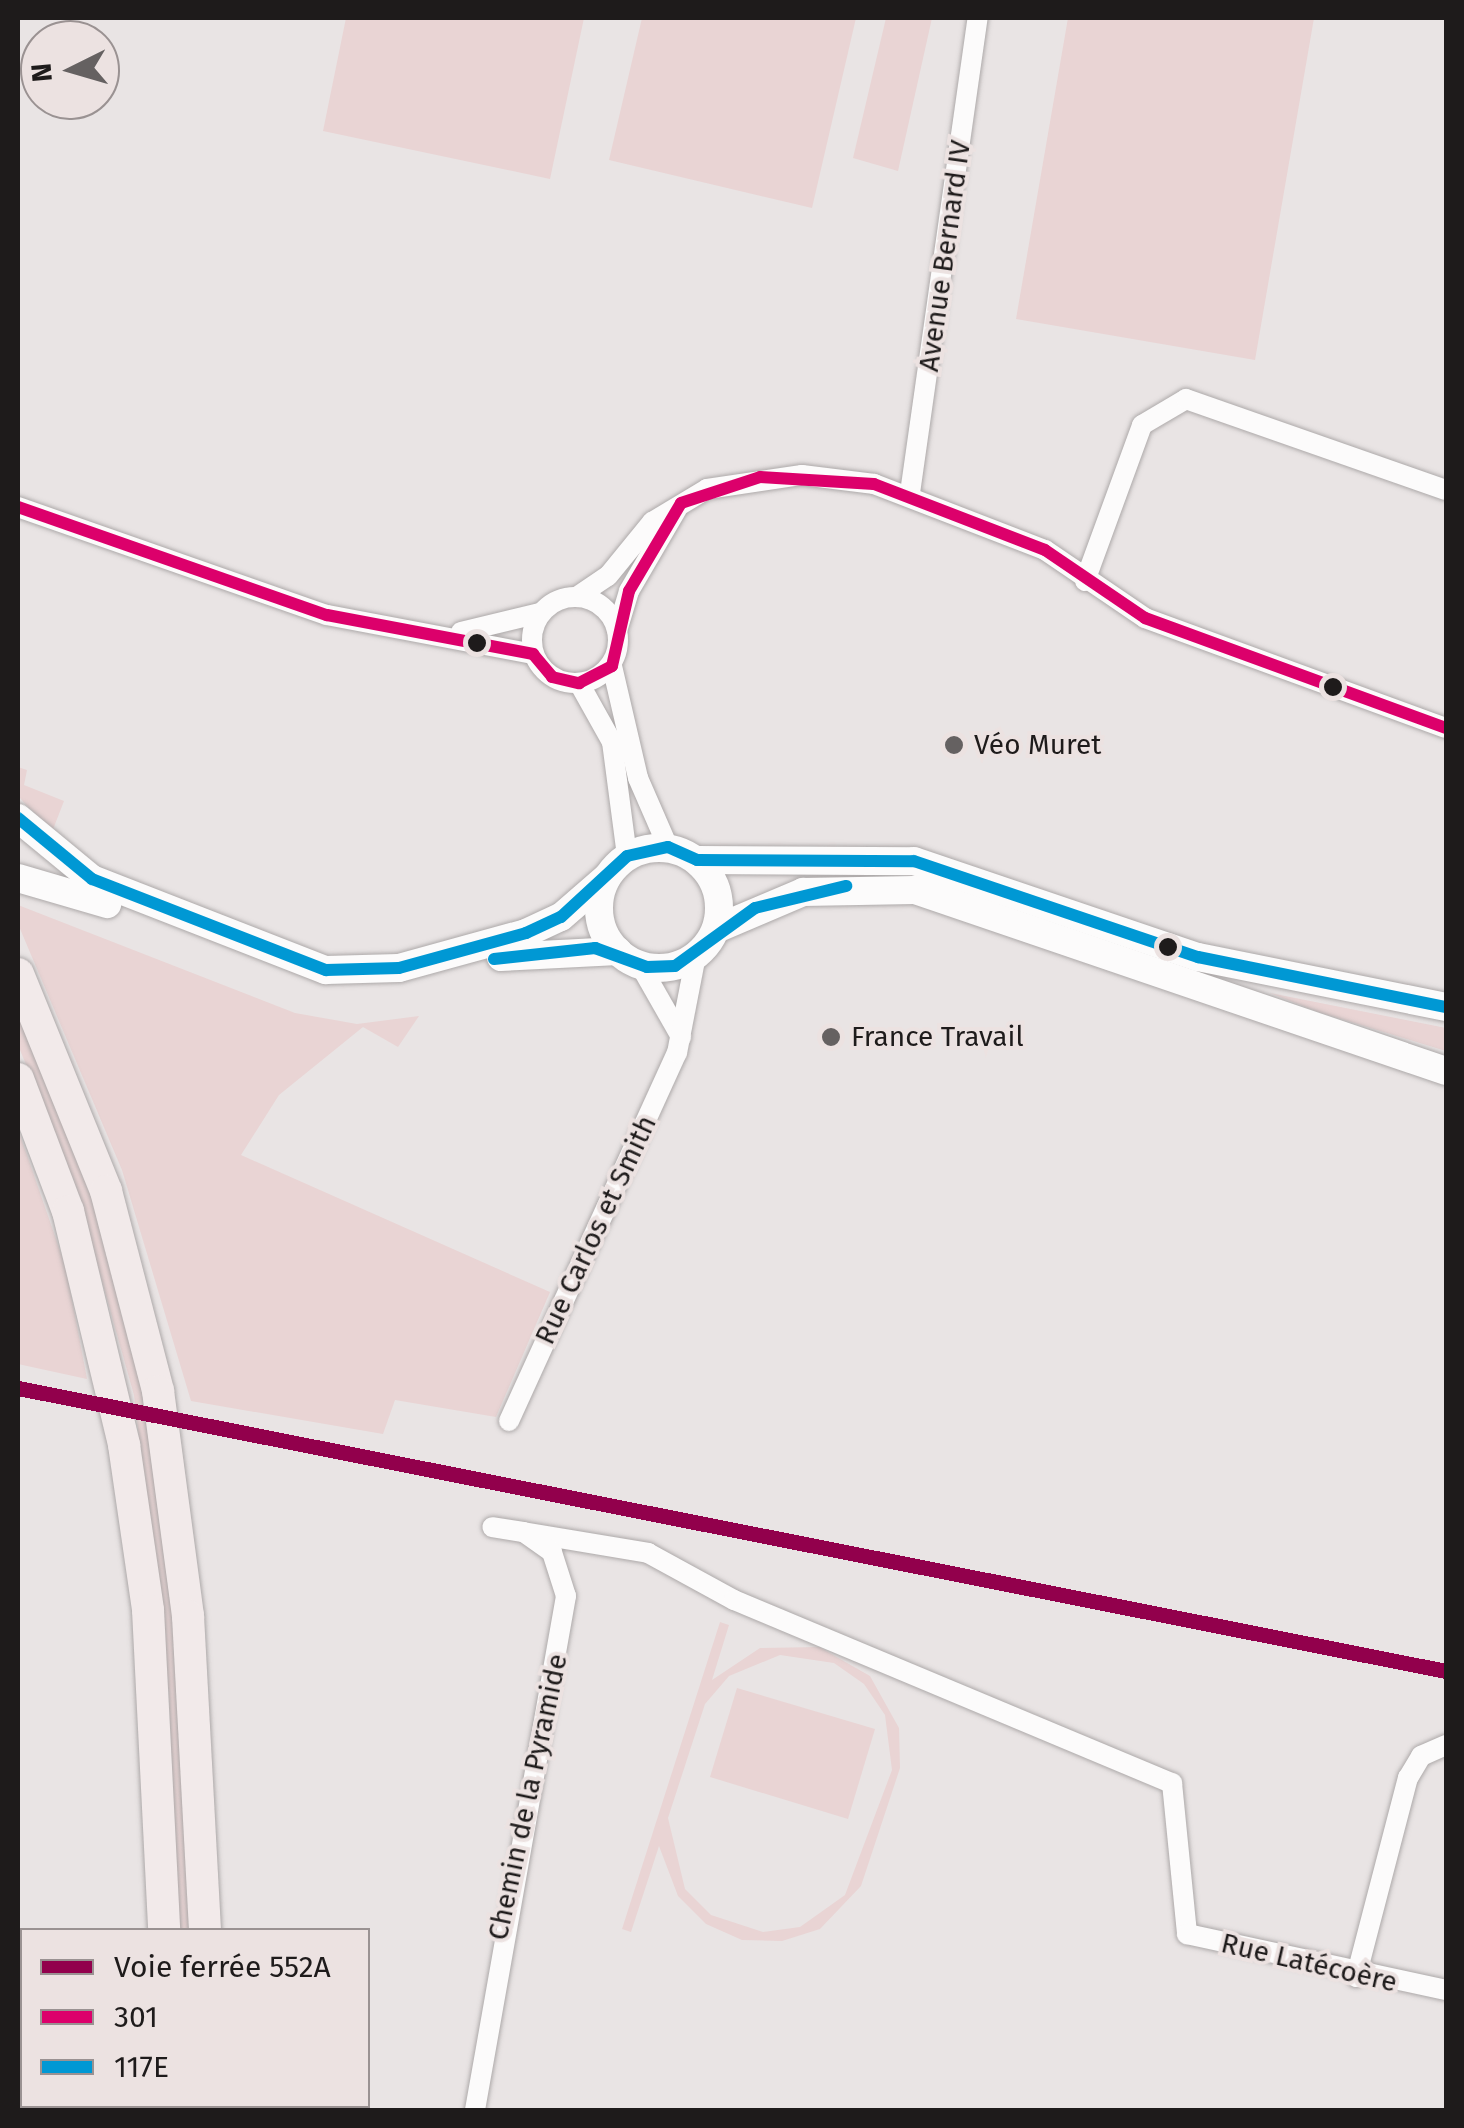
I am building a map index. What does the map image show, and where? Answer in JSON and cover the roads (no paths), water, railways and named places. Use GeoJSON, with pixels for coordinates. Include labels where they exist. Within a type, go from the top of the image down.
{"type":"FeatureCollection","features":[{"type":"Feature","properties":{"kind":"main road"},"geometry":{"type":"LineString","coordinates":[[18,818],[92,880],[326,970],[399,968],[526,933],[562,917],[617,866],[668,847],[697,860],[914,861],[1198,957],[1446,1007]]}},
{"type":"Feature","properties":{"kind":"main road"},"geometry":{"type":"LineString","coordinates":[[697,860],[718,892],[716,929]]}},
{"type":"Feature","properties":{"kind":"main road"},"geometry":{"type":"LineString","coordinates":[[617,866],[600,918],[629,958]]}},
{"type":"Feature","properties":{"kind":"main road"},"geometry":{"type":"LineString","coordinates":[[18,878],[75,890],[319,986],[388,986],[524,951],[629,958],[675,966],[696,955],[716,929],[803,892],[915,890],[1446,1071]]}},
{"type":"Feature","properties":{"kind":"main road"},"geometry":{"type":"LineString","coordinates":[[18,974],[106,1190],[158,1391],[190,1635],[205,1928]]}},
{"type":"Feature","properties":{"kind":"main road"},"geometry":{"type":"LineString","coordinates":[[18,1079],[68,1210],[113,1384],[124,1444],[148,1610],[164,1928]]}},
{"type":"Feature","properties":{"kind":"street","name":"Avenue Bernard IV"},"geometry":{"type":"LineString","coordinates":[[910,493],[978,18]]}},
{"type":"Feature","properties":{"kind":"street"},"geometry":{"type":"LineString","coordinates":[[1086,581],[1142,425],[1186,399],[1446,490]]}},
{"type":"Feature","properties":{"kind":"street"},"geometry":{"type":"LineString","coordinates":[[439,635],[540,613],[578,596],[681,503],[760,477],[910,493],[1045,550],[1145,618],[1446,728]]}},
{"type":"Feature","properties":{"kind":"street"},"geometry":{"type":"LineString","coordinates":[[668,847],[638,778],[612,666],[629,591],[681,503]]}},
{"type":"Feature","properties":{"kind":"street"},"geometry":{"type":"LineString","coordinates":[[18,507],[326,615],[534,654],[552,677],[580,683],[612,666]]}},
{"type":"Feature","properties":{"kind":"street"},"geometry":{"type":"LineString","coordinates":[[578,596],[603,607],[617,631]]}},
{"type":"Feature","properties":{"kind":"street"},"geometry":{"type":"LineString","coordinates":[[534,654],[540,613]]}},
{"type":"Feature","properties":{"kind":"street"},"geometry":{"type":"LineString","coordinates":[[580,683],[612,742],[617,866]]}},
{"type":"Feature","properties":{"kind":"street","name":"Rue Carlos et Smith"},"geometry":{"type":"LineString","coordinates":[[509,1421],[682,1038],[696,955]]}},
{"type":"Feature","properties":{"kind":"street"},"geometry":{"type":"LineString","coordinates":[[629,958],[682,1038]]}},
{"type":"Feature","properties":{"kind":"street"},"geometry":{"type":"LineString","coordinates":[[492,1527],[523,1532]]}},
{"type":"Feature","properties":{"kind":"street","name":"Rue Latécoère"},"geometry":{"type":"LineString","coordinates":[[523,1532],[648,1553],[734,1600],[1172,1783],[1187,1934],[1356,1977],[1446,1990]]}},
{"type":"Feature","properties":{"kind":"street","name":"Chemin de la Pyramide"},"geometry":{"type":"LineString","coordinates":[[475,2110],[529,1768],[565,1614],[560,1564],[523,1532]]}},
{"type":"Feature","properties":{"kind":"street"},"geometry":{"type":"LineString","coordinates":[[1356,1977],[1408,1778],[1421,1756],[1446,1746]]}},
{"type":"Feature","properties":{"kind":"rail line","name":"552A"},"geometry":{"type":"LineString","coordinates":[[18,1388],[1446,1671]]}},
{"type":"Feature","properties":{"kind":"place","name":"Véo Muret"},"geometry":{"type":"Point","coordinates":[954,745]}},
{"type":"Feature","properties":{"kind":"place","name":"France Travail"},"geometry":{"type":"Point","coordinates":[831,1037]}}]}
